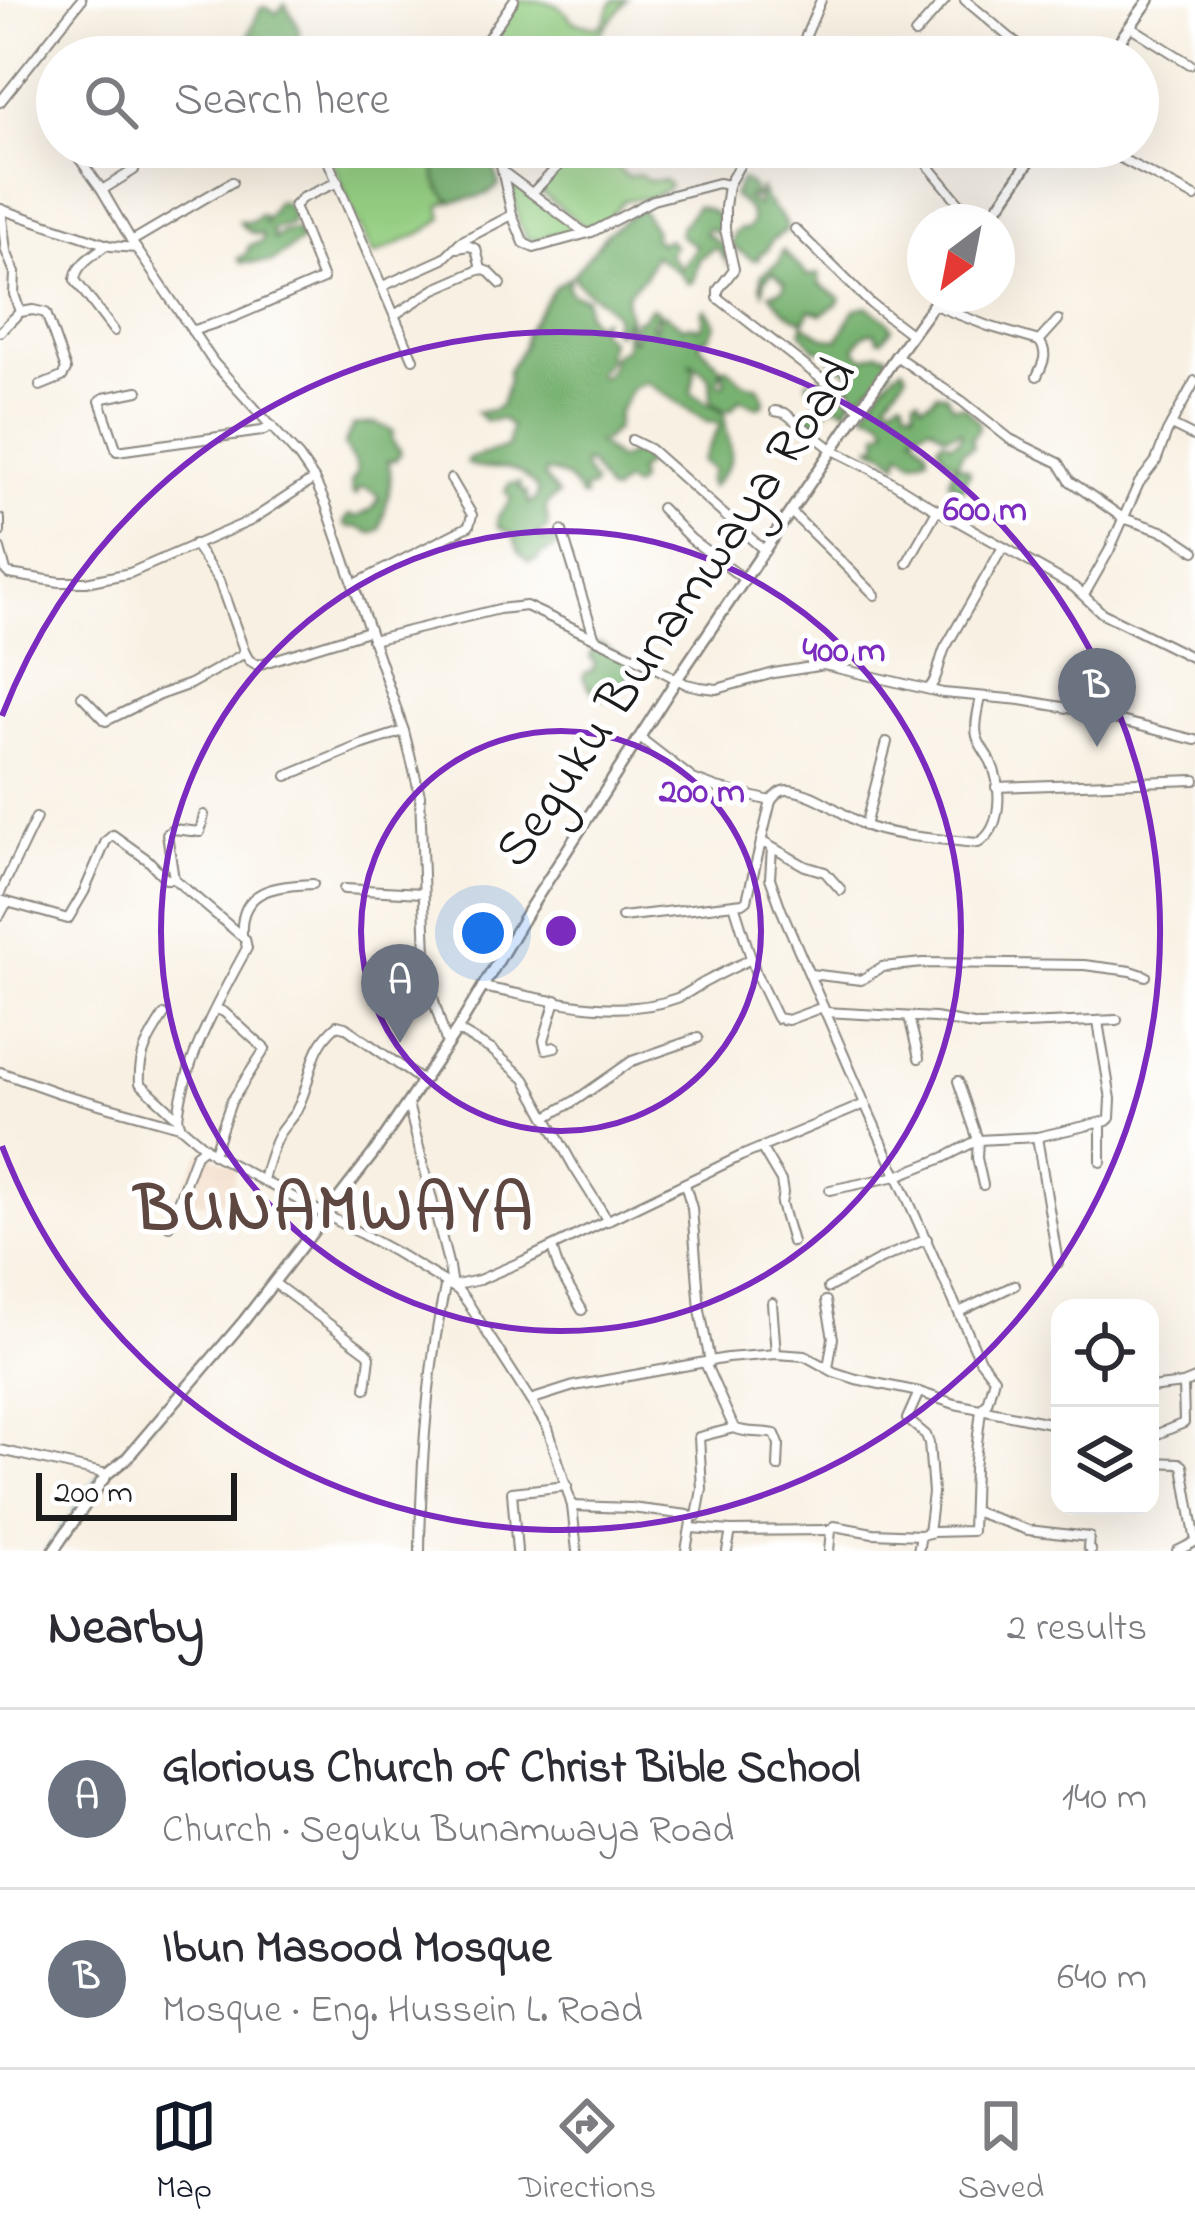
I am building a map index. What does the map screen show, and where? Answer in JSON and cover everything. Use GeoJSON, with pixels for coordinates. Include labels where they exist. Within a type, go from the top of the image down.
{"type":"FeatureCollection","features":[{"type":"Feature","properties":{"kind":"main road"},"geometry":{"type":"LineString","coordinates":[[1124,36],[1149,0]]}},
{"type":"Feature","properties":{"kind":"main road"},"geometry":{"type":"LineString","coordinates":[[1000,204],[1025,168]]}},
{"type":"Feature","properties":{"kind":"main road","name":"Seguku Bunamwaya Road"},"geometry":{"type":"LineString","coordinates":[[53,1551],[107,1474],[126,1459],[327,1216],[408,1102],[677,679],[929,312]]}},
{"type":"Feature","properties":{"kind":"street"},"geometry":{"type":"LineString","coordinates":[[52,36],[81,0]]}},
{"type":"Feature","properties":{"kind":"street"},"geometry":{"type":"LineString","coordinates":[[489,36],[514,0]]}},
{"type":"Feature","properties":{"kind":"street"},"geometry":{"type":"LineString","coordinates":[[806,36],[821,0]]}},
{"type":"Feature","properties":{"kind":"street"},"geometry":{"type":"LineString","coordinates":[[915,34],[945,0]]}},
{"type":"Feature","properties":{"kind":"street"},"geometry":{"type":"LineString","coordinates":[[965,0],[1009,36]]}},
{"type":"Feature","properties":{"kind":"street"},"geometry":{"type":"LineString","coordinates":[[1131,27],[1145,36]]}},
{"type":"Feature","properties":{"kind":"street"},"geometry":{"type":"LineString","coordinates":[[1159,45],[1190,64]]}},
{"type":"Feature","properties":{"kind":"street"},"geometry":{"type":"LineString","coordinates":[[0,102],[36,57]]}},
{"type":"Feature","properties":{"kind":"street"},"geometry":{"type":"LineString","coordinates":[[86,168],[233,388],[272,426],[314,479],[404,731],[420,795],[426,956],[447,1044]]}},
{"type":"Feature","properties":{"kind":"street"},"geometry":{"type":"LineString","coordinates":[[102,190],[133,168]]}},
{"type":"Feature","properties":{"kind":"street"},"geometry":{"type":"LineString","coordinates":[[332,168],[413,359]]}},
{"type":"Feature","properties":{"kind":"street"},"geometry":{"type":"LineString","coordinates":[[503,168],[512,215],[529,247],[586,234],[652,200],[718,183],[728,185]]}},
{"type":"Feature","properties":{"kind":"street"},"geometry":{"type":"LineString","coordinates":[[533,192],[556,168]]}},
{"type":"Feature","properties":{"kind":"street"},"geometry":{"type":"LineString","coordinates":[[738,168],[728,185],[724,222],[734,269],[718,290],[718,298],[860,409]]}},
{"type":"Feature","properties":{"kind":"street"},"geometry":{"type":"LineString","coordinates":[[930,168],[960,204]]}},
{"type":"Feature","properties":{"kind":"street"},"geometry":{"type":"LineString","coordinates":[[1139,168],[1195,197]]}},
{"type":"Feature","properties":{"kind":"street"},"geometry":{"type":"LineString","coordinates":[[505,173],[586,234]]}},
{"type":"Feature","properties":{"kind":"street"},"geometry":{"type":"LineString","coordinates":[[20,312],[0,209],[106,245],[134,244],[232,182]]}},
{"type":"Feature","properties":{"kind":"street"},"geometry":{"type":"LineString","coordinates":[[192,331],[323,279],[294,206],[338,182]]}},
{"type":"Feature","properties":{"kind":"street"},"geometry":{"type":"LineString","coordinates":[[382,286],[443,259],[460,242],[512,215]]}},
{"type":"Feature","properties":{"kind":"street"},"geometry":{"type":"LineString","coordinates":[[795,229],[871,304],[912,334]]}},
{"type":"Feature","properties":{"kind":"street"},"geometry":{"type":"LineString","coordinates":[[106,245],[80,266],[75,280],[114,331]]}},
{"type":"Feature","properties":{"kind":"street"},"geometry":{"type":"LineString","coordinates":[[456,248],[476,249],[481,268],[501,284]]}},
{"type":"Feature","properties":{"kind":"street"},"geometry":{"type":"LineString","coordinates":[[396,314],[481,268]]}},
{"type":"Feature","properties":{"kind":"street"},"geometry":{"type":"LineString","coordinates":[[0,332],[20,312],[46,313],[66,370],[62,377],[40,386]]}},
{"type":"Feature","properties":{"kind":"street"},"geometry":{"type":"LineString","coordinates":[[952,312],[1039,341],[1045,355],[1037,376]]}},
{"type":"Feature","properties":{"kind":"street"},"geometry":{"type":"LineString","coordinates":[[1039,341],[1058,320]]}},
{"type":"Feature","properties":{"kind":"street"},"geometry":{"type":"LineString","coordinates":[[896,356],[1016,443],[1059,463],[1070,481],[1123,518],[1168,532],[1195,551]]}},
{"type":"Feature","properties":{"kind":"street"},"geometry":{"type":"LineString","coordinates":[[1084,595],[1138,483],[1156,460],[1195,381]]}},
{"type":"Feature","properties":{"kind":"street"},"geometry":{"type":"LineString","coordinates":[[138,392],[100,401],[117,451],[272,426]]}},
{"type":"Feature","properties":{"kind":"street"},"geometry":{"type":"LineString","coordinates":[[775,411],[785,413],[832,450],[1084,595],[1102,613],[1195,659]]}},
{"type":"Feature","properties":{"kind":"street"},"geometry":{"type":"LineString","coordinates":[[1171,424],[1195,437]]}},
{"type":"Feature","properties":{"kind":"street"},"geometry":{"type":"LineString","coordinates":[[632,440],[650,449],[765,551]]}},
{"type":"Feature","properties":{"kind":"street"},"geometry":{"type":"LineString","coordinates":[[0,549],[9,574],[60,583],[130,573],[250,521],[314,479]]}},
{"type":"Feature","properties":{"kind":"street"},"geometry":{"type":"LineString","coordinates":[[353,585],[469,526],[472,515],[451,479]]}},
{"type":"Feature","properties":{"kind":"street"},"geometry":{"type":"LineString","coordinates":[[661,508],[696,543],[745,580]]}},
{"type":"Feature","properties":{"kind":"street"},"geometry":{"type":"LineString","coordinates":[[908,563],[937,510]]}},
{"type":"Feature","properties":{"kind":"street"},"geometry":{"type":"LineString","coordinates":[[791,512],[875,595]]}},
{"type":"Feature","properties":{"kind":"street"},"geometry":{"type":"LineString","coordinates":[[0,519],[0,532]]}},
{"type":"Feature","properties":{"kind":"street"},"geometry":{"type":"LineString","coordinates":[[562,531],[594,638]]}},
{"type":"Feature","properties":{"kind":"street"},"geometry":{"type":"LineString","coordinates":[[194,544],[219,580],[245,653],[257,665],[370,635],[520,606],[534,608],[686,684],[717,689],[824,665],[926,689],[1074,709],[1195,740]]}},
{"type":"Feature","properties":{"kind":"street"},"geometry":{"type":"LineString","coordinates":[[926,689],[933,684],[945,649],[1003,547]]}},
{"type":"Feature","properties":{"kind":"street"},"geometry":{"type":"LineString","coordinates":[[82,696],[106,722],[245,653]]}},
{"type":"Feature","properties":{"kind":"street"},"geometry":{"type":"LineString","coordinates":[[622,917],[743,903],[750,895],[771,801],[783,790],[825,802],[865,826],[978,842],[986,839],[995,824],[996,787],[993,766],[976,734],[981,697]]}},
{"type":"Feature","properties":{"kind":"street"},"geometry":{"type":"LineString","coordinates":[[287,776],[404,731]]}},
{"type":"Feature","properties":{"kind":"street"},"geometry":{"type":"LineString","coordinates":[[640,738],[693,779],[771,801]]}},
{"type":"Feature","properties":{"kind":"street"},"geometry":{"type":"LineString","coordinates":[[865,826],[887,742]]}},
{"type":"Feature","properties":{"kind":"street"},"geometry":{"type":"LineString","coordinates":[[996,787],[1195,780]]}},
{"type":"Feature","properties":{"kind":"street"},"geometry":{"type":"LineString","coordinates":[[174,879],[167,834],[172,829],[200,832],[204,815]]}},
{"type":"Feature","properties":{"kind":"street"},"geometry":{"type":"LineString","coordinates":[[0,915],[2,898],[35,818]]}},
{"type":"Feature","properties":{"kind":"street"},"geometry":{"type":"LineString","coordinates":[[2,898],[68,919],[112,835],[166,878],[174,879],[248,942],[190,1064],[181,1091],[180,1122]]}},
{"type":"Feature","properties":{"kind":"street"},"geometry":{"type":"LineString","coordinates":[[761,841],[825,872],[842,890]]}},
{"type":"Feature","properties":{"kind":"street"},"geometry":{"type":"LineString","coordinates":[[572,1506],[631,1508],[731,1531],[830,1530],[834,1526],[873,1532],[971,1532],[981,1410],[988,1403],[994,1378],[980,1360],[824,1010],[770,878],[772,848]]}},
{"type":"Feature","properties":{"kind":"street"},"geometry":{"type":"LineString","coordinates":[[242,937],[241,922],[256,894],[313,884]]}},
{"type":"Feature","properties":{"kind":"street"},"geometry":{"type":"LineString","coordinates":[[344,889],[423,892]]}},
{"type":"Feature","properties":{"kind":"street"},"geometry":{"type":"LineString","coordinates":[[734,904],[777,1018],[788,1020],[824,1010],[980,1026],[1117,1020]]}},
{"type":"Feature","properties":{"kind":"street"},"geometry":{"type":"LineString","coordinates":[[482,987],[613,1007],[647,1006],[680,998],[752,959]]}},
{"type":"Feature","properties":{"kind":"street"},"geometry":{"type":"LineString","coordinates":[[810,974],[861,980],[882,967],[923,963],[1084,965],[1146,976]]}},
{"type":"Feature","properties":{"kind":"street"},"geometry":{"type":"LineString","coordinates":[[555,1047],[546,1048],[544,1040],[556,1000]]}},
{"type":"Feature","properties":{"kind":"street"},"geometry":{"type":"LineString","coordinates":[[209,1151],[231,1102],[265,1049],[216,1009]]}},
{"type":"Feature","properties":{"kind":"street"},"geometry":{"type":"LineString","coordinates":[[164,1015],[146,1042],[140,1083],[209,1151],[449,1284],[468,1303],[548,1428],[572,1506],[577,1551]]}},
{"type":"Feature","properties":{"kind":"street"},"geometry":{"type":"LineString","coordinates":[[909,1017],[919,1058]]}},
{"type":"Feature","properties":{"kind":"street"},"geometry":{"type":"LineString","coordinates":[[830,1190],[897,1176],[978,1140],[1037,1136],[1110,1118],[1098,1022]]}},
{"type":"Feature","properties":{"kind":"street"},"geometry":{"type":"LineString","coordinates":[[263,1180],[276,1138],[300,1102],[315,1051],[322,1037],[337,1025],[422,1081]]}},
{"type":"Feature","properties":{"kind":"street"},"geometry":{"type":"LineString","coordinates":[[457,1030],[513,1065],[525,1079],[608,1221]]}},
{"type":"Feature","properties":{"kind":"street"},"geometry":{"type":"LineString","coordinates":[[547,1117],[632,1061],[698,1038]]}},
{"type":"Feature","properties":{"kind":"street"},"geometry":{"type":"LineString","coordinates":[[0,1072],[59,1094],[180,1122]]}},
{"type":"Feature","properties":{"kind":"street"},"geometry":{"type":"LineString","coordinates":[[958,1081],[978,1140],[983,1184]]}},
{"type":"Feature","properties":{"kind":"street"},"geometry":{"type":"LineString","coordinates":[[408,1102],[449,1267],[428,1413],[420,1551]]}},
{"type":"Feature","properties":{"kind":"street"},"geometry":{"type":"LineString","coordinates":[[449,1284],[479,1280],[741,1156],[865,1104]]}},
{"type":"Feature","properties":{"kind":"street"},"geometry":{"type":"LineString","coordinates":[[1101,1123],[1101,1162]]}},
{"type":"Feature","properties":{"kind":"street"},"geometry":{"type":"LineString","coordinates":[[1037,1136],[1058,1263]]}},
{"type":"Feature","properties":{"kind":"street"},"geometry":{"type":"LineString","coordinates":[[762,1149],[781,1181],[781,1204],[792,1242]]}},
{"type":"Feature","properties":{"kind":"street"},"geometry":{"type":"LineString","coordinates":[[169,1226],[196,1154],[209,1151]]}},
{"type":"Feature","properties":{"kind":"street"},"geometry":{"type":"LineString","coordinates":[[685,1184],[692,1208],[708,1362],[734,1428]]}},
{"type":"Feature","properties":{"kind":"street"},"geometry":{"type":"LineString","coordinates":[[828,1288],[927,1239]]}},
{"type":"Feature","properties":{"kind":"street"},"geometry":{"type":"LineString","coordinates":[[552,1248],[582,1310]]}},
{"type":"Feature","properties":{"kind":"street"},"geometry":{"type":"LineString","coordinates":[[274,1283],[368,1353],[366,1388]]}},
{"type":"Feature","properties":{"kind":"street"},"geometry":{"type":"LineString","coordinates":[[959,1312],[1015,1286]]}},
{"type":"Feature","properties":{"kind":"street"},"geometry":{"type":"LineString","coordinates":[[826,1300],[833,1338],[828,1368]]}},
{"type":"Feature","properties":{"kind":"street"},"geometry":{"type":"LineString","coordinates":[[772,1303],[776,1354]]}},
{"type":"Feature","properties":{"kind":"street"},"geometry":{"type":"LineString","coordinates":[[530,1400],[574,1385],[776,1354],[805,1356],[856,1379],[1051,1423]]}},
{"type":"Feature","properties":{"kind":"street"},"geometry":{"type":"LineString","coordinates":[[1159,1387],[1195,1379]]}},
{"type":"Feature","properties":{"kind":"street"},"geometry":{"type":"LineString","coordinates":[[1159,1433],[1184,1423],[1184,1384]]}},
{"type":"Feature","properties":{"kind":"street"},"geometry":{"type":"LineString","coordinates":[[918,1551],[933,1493],[929,1443],[908,1419],[919,1392]]}},
{"type":"Feature","properties":{"kind":"street"},"geometry":{"type":"LineString","coordinates":[[686,1551],[690,1522],[700,1505],[699,1437],[734,1428],[775,1434],[778,1467]]}},
{"type":"Feature","properties":{"kind":"street"},"geometry":{"type":"LineString","coordinates":[[1,1451],[107,1474]]}},
{"type":"Feature","properties":{"kind":"street"},"geometry":{"type":"LineString","coordinates":[[1159,1462],[1183,1466],[1195,1539],[1177,1551]]}},
{"type":"Feature","properties":{"kind":"street"},"geometry":{"type":"LineString","coordinates":[[517,1551],[512,1492],[567,1486]]}},
{"type":"Feature","properties":{"kind":"street"},"geometry":{"type":"LineString","coordinates":[[973,1511],[1028,1530],[1089,1537],[1091,1551]]}},
{"type":"Feature","properties":{"kind":"street"},"geometry":{"type":"LineString","coordinates":[[829,1551],[830,1530]]}},
{"type":"Feature","properties":{"kind":"street"},"geometry":{"type":"LineString","coordinates":[[727,1551],[731,1531]]}},
{"type":"Feature","properties":{"kind":"shaded area"},"geometry":{"type":"Polygon","coordinates":[[[203,1150],[236,1168],[230,1204],[180,1197],[203,1150]]]}},
{"type":"Feature","properties":{"kind":"green space"},"geometry":{"type":"Polygon","coordinates":[[[518,0],[550,3],[572,21],[594,27],[603,24],[613,1],[627,0],[598,36],[493,36],[518,0]]]}},
{"type":"Feature","properties":{"kind":"green space"},"geometry":{"type":"Polygon","coordinates":[[[285,4],[300,36],[249,34],[260,9],[277,13],[285,4]]]}},
{"type":"Feature","properties":{"kind":"green space"},"geometry":{"type":"Polygon","coordinates":[[[335,168],[442,168],[447,198],[452,201],[440,205],[443,218],[425,231],[374,255],[335,168]]]}},
{"type":"Feature","properties":{"kind":"green space"},"geometry":{"type":"Polygon","coordinates":[[[435,168],[494,168],[499,185],[484,195],[452,201],[435,168]]]}},
{"type":"Feature","properties":{"kind":"green space"},"geometry":{"type":"Polygon","coordinates":[[[562,168],[619,168],[628,177],[639,174],[669,184],[651,198],[624,200],[592,228],[538,190],[562,168]]]}},
{"type":"Feature","properties":{"kind":"green space"},"geometry":{"type":"Polygon","coordinates":[[[510,180],[579,230],[557,238],[528,239],[519,224],[510,180]]]}},
{"type":"Feature","properties":{"kind":"green space"},"geometry":{"type":"Polygon","coordinates":[[[741,180],[756,198],[747,198],[758,206],[760,187],[786,223],[787,230],[772,240],[759,259],[732,246],[734,234],[752,222],[748,209],[733,196],[741,180]]]}},
{"type":"Feature","properties":{"kind":"green space"},"geometry":{"type":"Polygon","coordinates":[[[280,201],[289,206],[294,218],[272,230],[274,239],[297,230],[301,241],[272,262],[241,263],[238,259],[250,245],[264,238],[239,222],[252,222],[260,215],[265,223],[280,201]]]}},
{"type":"Feature","properties":{"kind":"green space"},"geometry":{"type":"Polygon","coordinates":[[[697,206],[717,217],[720,234],[708,228],[705,233],[727,248],[727,263],[714,248],[699,259],[693,282],[687,283],[654,255],[645,276],[627,293],[629,338],[634,340],[635,320],[651,307],[659,311],[651,325],[655,329],[660,315],[665,314],[683,327],[699,328],[706,309],[716,324],[700,345],[721,367],[718,382],[726,382],[722,372],[728,368],[743,382],[759,387],[763,405],[740,399],[725,411],[711,402],[710,378],[690,361],[695,372],[691,393],[724,413],[730,444],[727,467],[711,487],[708,481],[713,470],[701,461],[718,423],[707,422],[646,382],[632,389],[618,413],[616,429],[597,442],[618,460],[637,451],[645,456],[648,462],[637,472],[637,484],[633,488],[624,482],[608,492],[584,462],[594,484],[583,489],[585,497],[581,497],[566,479],[545,472],[558,495],[546,507],[547,529],[538,534],[546,542],[558,539],[560,546],[529,562],[513,535],[497,521],[511,498],[505,491],[509,484],[520,483],[529,504],[537,488],[513,470],[466,463],[507,447],[511,427],[502,419],[486,421],[476,412],[501,405],[508,371],[523,347],[525,333],[555,287],[570,277],[568,288],[586,298],[586,313],[594,324],[602,319],[599,329],[609,341],[609,358],[597,373],[600,377],[607,373],[614,354],[625,348],[626,319],[617,333],[611,328],[616,317],[612,311],[573,275],[608,232],[641,208],[655,231],[653,237],[660,243],[668,239],[674,246],[669,253],[681,268],[695,245],[679,235],[681,226],[697,206]]]}},
{"type":"Feature","properties":{"kind":"green space"},"geometry":{"type":"Polygon","coordinates":[[[783,250],[808,276],[819,274],[819,284],[840,298],[838,303],[822,314],[810,310],[805,321],[785,310],[770,293],[782,290],[785,283],[773,272],[763,291],[762,274],[779,262],[783,250]]]}},
{"type":"Feature","properties":{"kind":"green space"},"geometry":{"type":"Polygon","coordinates":[[[867,306],[892,328],[883,339],[875,332],[865,335],[855,349],[865,358],[887,354],[891,367],[857,400],[851,399],[847,409],[834,404],[806,429],[804,423],[818,401],[807,382],[819,389],[819,378],[829,372],[832,379],[827,389],[841,382],[848,389],[852,382],[849,371],[833,363],[828,351],[815,349],[801,332],[803,324],[826,338],[838,339],[855,309],[867,306]]]}},
{"type":"Feature","properties":{"kind":"green space"},"geometry":{"type":"Polygon","coordinates":[[[903,367],[907,373],[887,399],[891,404],[902,397],[906,407],[914,410],[915,398],[922,404],[937,393],[946,394],[952,406],[964,406],[978,421],[979,428],[971,437],[973,447],[963,451],[957,464],[970,473],[965,487],[960,489],[949,481],[955,464],[944,457],[938,444],[943,439],[958,440],[961,431],[945,435],[931,425],[913,433],[928,456],[914,461],[901,451],[898,463],[872,448],[887,424],[866,410],[887,380],[903,367]]]}},
{"type":"Feature","properties":{"kind":"green space"},"geometry":{"type":"Polygon","coordinates":[[[376,423],[393,431],[400,454],[388,461],[387,504],[380,529],[372,533],[344,523],[349,515],[357,517],[372,509],[379,499],[364,487],[353,494],[351,482],[357,468],[344,445],[353,425],[376,423]]]}},
{"type":"Feature","properties":{"kind":"green space"},"geometry":{"type":"Polygon","coordinates":[[[600,643],[633,665],[624,686],[612,697],[598,695],[583,678],[593,670],[590,657],[593,646],[600,643]]]}},
{"type":"Feature","properties":{"kind":"waterway"},"geometry":{"type":"LineString","coordinates":[[187,1380],[196,1370]]}},
{"type":"Feature","properties":{"kind":"waterway"},"geometry":{"type":"LineString","coordinates":[[154,1419],[183,1385]]}},
{"type":"Feature","properties":{"kind":"waterway"},"geometry":{"type":"LineString","coordinates":[[147,1427],[151,1423]]}},
{"type":"Feature","properties":{"kind":"waterway"},"geometry":{"type":"LineString","coordinates":[[105,1468],[140,1435]]}},
{"type":"Feature","properties":{"kind":"waterway"},"geometry":{"type":"LineString","coordinates":[[73,1512],[100,1476]]}},
{"type":"Feature","properties":{"kind":"waterway"},"geometry":{"type":"LineString","coordinates":[[59,1532],[69,1518]]}},
{"type":"Feature","properties":{"kind":"waterway"},"geometry":{"type":"LineString","coordinates":[[47,1551],[55,1538]]}},
{"type":"Feature","properties":{"kind":"place","name":"Ibun Masood Mosque"},"geometry":{"type":"Point","coordinates":[1097,747]}},
{"type":"Feature","properties":{"kind":"place","name":"Glorious Church of Christ Bible School"},"geometry":{"type":"Point","coordinates":[400,1043]}},
{"type":"Feature","properties":{"kind":"district","name":"BUNAMWAYA"},"geometry":{"type":"Point","coordinates":[335,1213]}}]}
